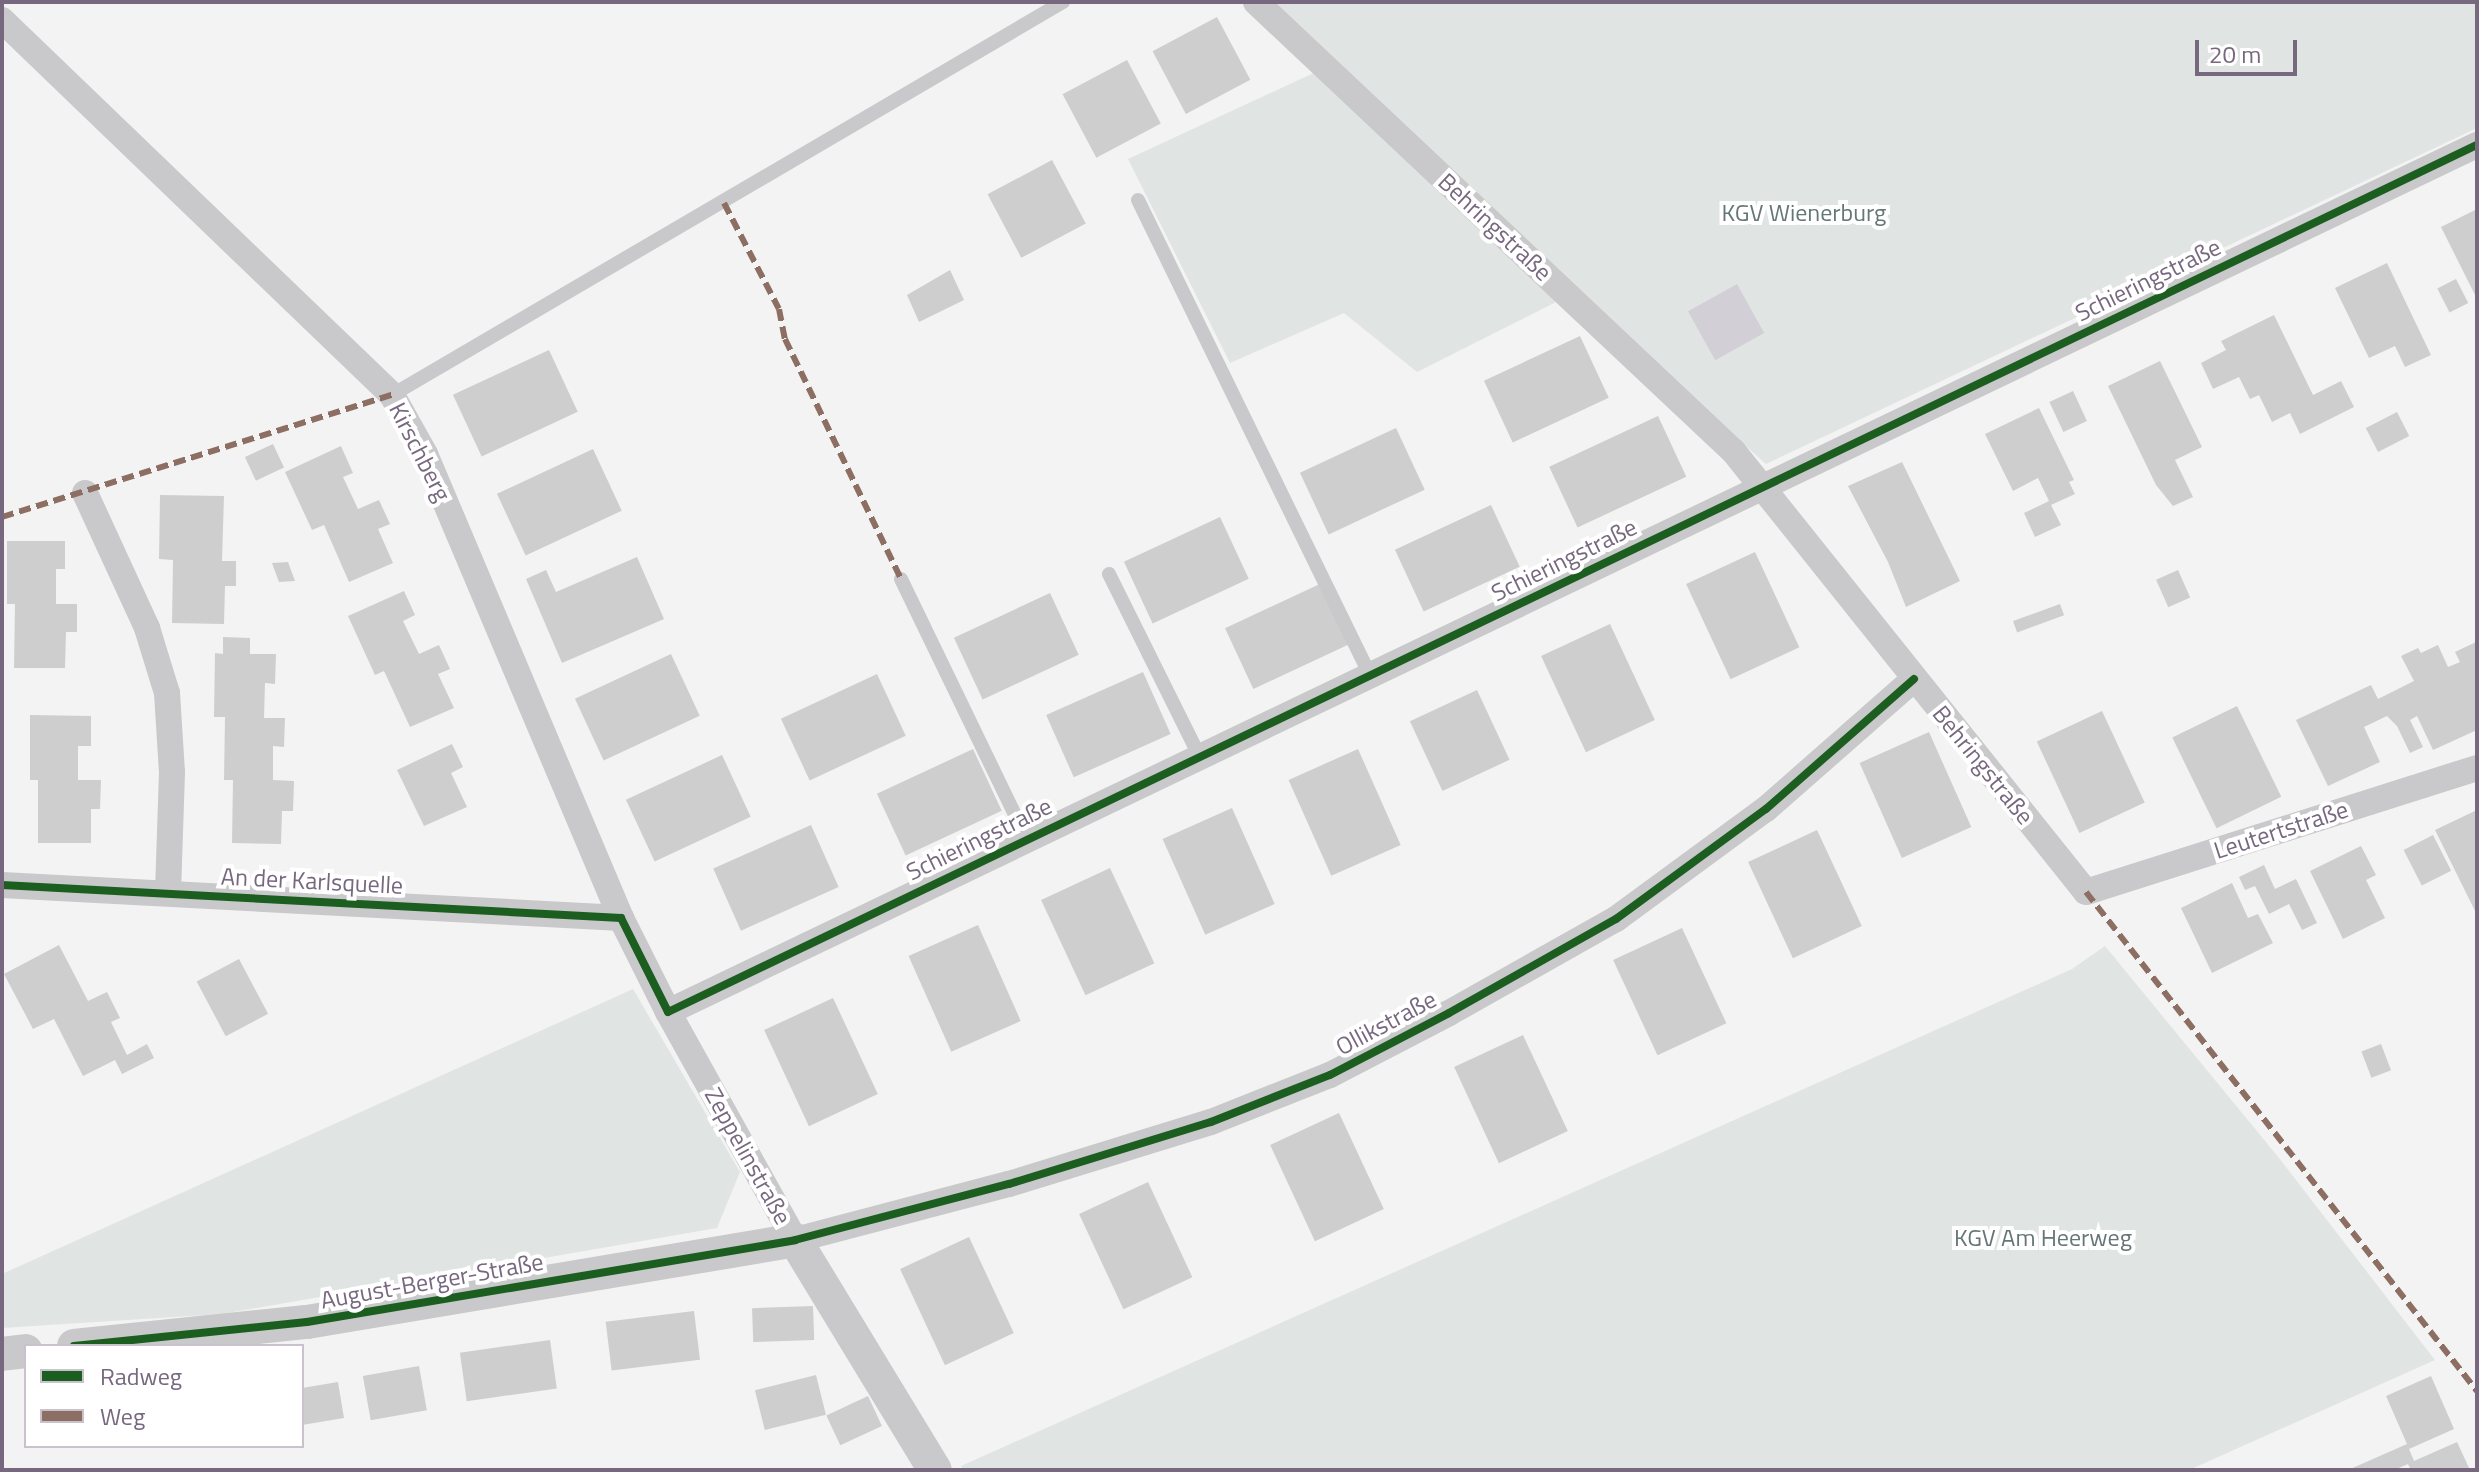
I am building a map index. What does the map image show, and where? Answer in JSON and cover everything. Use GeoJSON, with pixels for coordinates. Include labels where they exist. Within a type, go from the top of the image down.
{"type":"FeatureCollection","features":[{"type":"Feature","properties":{"kind":"street","name":"Behringstraße"},"geometry":{"type":"LineString","coordinates":[[1256,2],[1734,452],[2086,892]]}},
{"type":"Feature","properties":{"kind":"street","name":"Kirschberg"},"geometry":{"type":"LineString","coordinates":[[2,20],[392,395],[425,454],[621,918]]}},
{"type":"Feature","properties":{"kind":"street","name":"Schieringstraße"},"geometry":{"type":"LineString","coordinates":[[668,1012],[2477,145]]}},
{"type":"Feature","properties":{"kind":"street"},"geometry":{"type":"LineString","coordinates":[[85,493],[147,628],[167,693],[172,772],[168,893]]}},
{"type":"Feature","properties":{"kind":"street","name":"Ollikstraße"},"geometry":{"type":"LineString","coordinates":[[795,1240],[1009,1184],[1211,1122],[1330,1075],[1449,1013],[1616,919],[1766,809],[1914,679]]}},
{"type":"Feature","properties":{"kind":"street","name":"Leutertstraße"},"geometry":{"type":"LineString","coordinates":[[2086,892],[2477,768]]}},
{"type":"Feature","properties":{"kind":"street","name":"An der Karlsquelle"},"geometry":{"type":"LineString","coordinates":[[2,885],[621,918]]}},
{"type":"Feature","properties":{"kind":"street","name":"Zeppelinstraße"},"geometry":{"type":"LineString","coordinates":[[621,918],[668,1012],[795,1240],[935,1470]]}},
{"type":"Feature","properties":{"kind":"street","name":"August-Berger-Straße"},"geometry":{"type":"LineString","coordinates":[[93,1344],[307,1322],[795,1240]]}},
{"type":"Feature","properties":{"kind":"street"},"geometry":{"type":"LineString","coordinates":[[2,1354],[24,1351]]}},
{"type":"Feature","properties":{"kind":"lane"},"geometry":{"type":"LineString","coordinates":[[392,395],[1063,2]]}},
{"type":"Feature","properties":{"kind":"lane"},"geometry":{"type":"LineString","coordinates":[[1138,200],[1370,675]]}},
{"type":"Feature","properties":{"kind":"lane"},"geometry":{"type":"LineString","coordinates":[[1109,574],[1199,755]]}},
{"type":"Feature","properties":{"kind":"lane"},"geometry":{"type":"LineString","coordinates":[[901,579],[1026,838]]}},
{"type":"Feature","properties":{"kind":"green space","name":"KGV Wienerburg"},"geometry":{"type":"Polygon","coordinates":[[[1269,2],[2477,2],[2477,128],[1766,464],[1574,293],[1417,372],[1344,313],[1230,363],[1128,159],[1333,64],[1269,2]]]}},
{"type":"Feature","properties":{"kind":"green space","name":"KGV Am Heerweg"},"geometry":{"type":"Polygon","coordinates":[[[2105,946],[2279,1158],[2435,1360],[2189,1470],[964,1470],[961,1466],[2072,969],[2105,946]]]}},
{"type":"Feature","properties":{"kind":"green space"},"geometry":{"type":"Polygon","coordinates":[[[633,989],[740,1172],[717,1228],[222,1314],[2,1328],[2,1274],[633,989]]]}},
{"type":"Feature","properties":{"kind":"shaded area"},"geometry":{"type":"Polygon","coordinates":[[[1737,284],[1764,333],[1715,360],[1688,311],[1737,284]]]}},
{"type":"Feature","properties":{"kind":"building"},"geometry":{"type":"Polygon","coordinates":[[[1217,17],[1250,80],[1186,114],[1153,51],[1217,17]]]}},
{"type":"Feature","properties":{"kind":"building"},"geometry":{"type":"Polygon","coordinates":[[[1127,60],[1161,124],[1096,158],[1063,94],[1127,60]]]}},
{"type":"Feature","properties":{"kind":"building"},"geometry":{"type":"Polygon","coordinates":[[[1052,160],[1086,224],[1021,258],[988,194],[1052,160]]]}},
{"type":"Feature","properties":{"kind":"building"},"geometry":{"type":"Polygon","coordinates":[[[2477,209],[2477,299],[2441,227],[2477,209]]]}},
{"type":"Feature","properties":{"kind":"building"},"geometry":{"type":"Polygon","coordinates":[[[2387,263],[2431,355],[2405,367],[2395,346],[2369,358],[2335,288],[2387,263]]]}},
{"type":"Feature","properties":{"kind":"building"},"geometry":{"type":"Polygon","coordinates":[[[950,270],[964,300],[919,322],[907,295],[950,270]]]}},
{"type":"Feature","properties":{"kind":"building"},"geometry":{"type":"Polygon","coordinates":[[[2456,279],[2468,303],[2450,313],[2437,289],[2456,279]]]}},
{"type":"Feature","properties":{"kind":"building"},"geometry":{"type":"Polygon","coordinates":[[[2274,315],[2313,395],[2341,381],[2354,407],[2300,434],[2290,413],[2272,422],[2259,395],[2250,399],[2239,377],[2213,389],[2201,363],[2226,350],[2221,341],[2274,315]]]}},
{"type":"Feature","properties":{"kind":"building"},"geometry":{"type":"Polygon","coordinates":[[[1580,336],[1609,398],[1513,442],[1484,381],[1580,336]]]}},
{"type":"Feature","properties":{"kind":"building"},"geometry":{"type":"Polygon","coordinates":[[[549,350],[578,412],[482,456],[453,395],[549,350]]]}},
{"type":"Feature","properties":{"kind":"building"},"geometry":{"type":"Polygon","coordinates":[[[2160,361],[2202,447],[2175,460],[2193,497],[2173,506],[2156,485],[2108,386],[2160,361]]]}},
{"type":"Feature","properties":{"kind":"building"},"geometry":{"type":"Polygon","coordinates":[[[2073,391],[2087,421],[2063,432],[2049,402],[2073,391]]]}},
{"type":"Feature","properties":{"kind":"building"},"geometry":{"type":"Polygon","coordinates":[[[2039,408],[2074,480],[2069,482],[2075,494],[2051,505],[2061,525],[2035,537],[2024,513],[2049,501],[2038,478],[2013,491],[1985,434],[2039,408]]]}},
{"type":"Feature","properties":{"kind":"building"},"geometry":{"type":"Polygon","coordinates":[[[2397,412],[2409,436],[2378,452],[2366,428],[2397,412]]]}},
{"type":"Feature","properties":{"kind":"building"},"geometry":{"type":"Polygon","coordinates":[[[1658,416],[1686,477],[1578,527],[1549,467],[1658,416]]]}},
{"type":"Feature","properties":{"kind":"building"},"geometry":{"type":"Polygon","coordinates":[[[1396,428],[1425,490],[1329,534],[1300,473],[1396,428]]]}},
{"type":"Feature","properties":{"kind":"building"},"geometry":{"type":"Polygon","coordinates":[[[273,444],[284,468],[256,481],[245,457],[273,444]]]}},
{"type":"Feature","properties":{"kind":"building"},"geometry":{"type":"Polygon","coordinates":[[[341,446],[353,473],[343,477],[358,509],[379,500],[390,524],[378,529],[393,563],[349,582],[324,525],[312,530],[285,472],[341,446]]]}},
{"type":"Feature","properties":{"kind":"building"},"geometry":{"type":"Polygon","coordinates":[[[593,449],[622,511],[526,555],[497,494],[593,449]]]}},
{"type":"Feature","properties":{"kind":"building"},"geometry":{"type":"Polygon","coordinates":[[[1902,462],[1960,581],[1906,607],[1888,562],[1848,486],[1902,462]]]}},
{"type":"Feature","properties":{"kind":"building"},"geometry":{"type":"Polygon","coordinates":[[[160,495],[224,496],[222,561],[236,561],[236,586],[225,586],[224,624],[172,623],[173,560],[159,559],[160,495]]]}},
{"type":"Feature","properties":{"kind":"building"},"geometry":{"type":"Polygon","coordinates":[[[1491,505],[1520,567],[1424,611],[1395,550],[1491,505]]]}},
{"type":"Feature","properties":{"kind":"building"},"geometry":{"type":"Polygon","coordinates":[[[1220,517],[1249,579],[1153,623],[1124,562],[1220,517]]]}},
{"type":"Feature","properties":{"kind":"building"},"geometry":{"type":"Polygon","coordinates":[[[7,541],[65,541],[65,569],[56,569],[56,604],[77,604],[77,632],[66,632],[65,668],[14,668],[15,604],[7,604],[7,541]]]}},
{"type":"Feature","properties":{"kind":"building"},"geometry":{"type":"Polygon","coordinates":[[[1755,552],[1799,647],[1730,679],[1686,584],[1755,552]]]}},
{"type":"Feature","properties":{"kind":"building"},"geometry":{"type":"Polygon","coordinates":[[[637,557],[664,619],[562,663],[526,579],[546,570],[556,592],[637,557]]]}},
{"type":"Feature","properties":{"kind":"building"},"geometry":{"type":"Polygon","coordinates":[[[288,562],[295,581],[279,582],[272,563],[288,562]]]}},
{"type":"Feature","properties":{"kind":"building"},"geometry":{"type":"Polygon","coordinates":[[[2178,570],[2190,597],[2168,607],[2156,580],[2178,570]]]}},
{"type":"Feature","properties":{"kind":"building"},"geometry":{"type":"Polygon","coordinates":[[[1322,583],[1350,644],[1253,689],[1225,628],[1322,583]]]}},
{"type":"Feature","properties":{"kind":"building"},"geometry":{"type":"Polygon","coordinates":[[[404,591],[415,615],[403,621],[419,654],[439,645],[450,669],[438,674],[454,708],[410,727],[384,671],[375,675],[348,616],[404,591]]]}},
{"type":"Feature","properties":{"kind":"building"},"geometry":{"type":"Polygon","coordinates":[[[1050,593],[1079,655],[983,699],[954,638],[1050,593]]]}},
{"type":"Feature","properties":{"kind":"building"},"geometry":{"type":"Polygon","coordinates":[[[2060,604],[2064,615],[2017,632],[2013,621],[2060,604]]]}},
{"type":"Feature","properties":{"kind":"building"},"geometry":{"type":"Polygon","coordinates":[[[1610,624],[1655,720],[1586,752],[1541,656],[1610,624]]]}},
{"type":"Feature","properties":{"kind":"building"},"geometry":{"type":"Polygon","coordinates":[[[223,637],[250,638],[250,654],[276,654],[275,684],[265,683],[264,718],[285,718],[284,747],[273,746],[273,780],[294,781],[293,811],[282,811],[281,844],[232,843],[233,780],[224,780],[225,717],[214,717],[215,653],[223,654],[223,637]]]}},
{"type":"Feature","properties":{"kind":"building"},"geometry":{"type":"Polygon","coordinates":[[[2476,642],[2477,730],[2433,750],[2417,716],[2410,720],[2423,747],[2410,753],[2397,726],[2387,716],[2364,727],[2380,762],[2328,786],[2296,720],[2371,685],[2378,699],[2414,681],[2401,656],[2418,648],[2421,653],[2438,645],[2448,667],[2460,662],[2455,652],[2476,642]]]}},
{"type":"Feature","properties":{"kind":"building"},"geometry":{"type":"Polygon","coordinates":[[[671,654],[700,716],[604,760],[575,699],[671,654]]]}},
{"type":"Feature","properties":{"kind":"building"},"geometry":{"type":"Polygon","coordinates":[[[1143,672],[1171,734],[1074,777],[1046,715],[1143,672]]]}},
{"type":"Feature","properties":{"kind":"building"},"geometry":{"type":"Polygon","coordinates":[[[877,674],[906,736],[810,780],[781,719],[877,674]]]}},
{"type":"Feature","properties":{"kind":"building"},"geometry":{"type":"Polygon","coordinates":[[[1477,690],[1510,760],[1442,791],[1410,721],[1477,690]]]}},
{"type":"Feature","properties":{"kind":"building"},"geometry":{"type":"Polygon","coordinates":[[[2237,706],[2281,797],[2217,828],[2172,738],[2237,706]]]}},
{"type":"Feature","properties":{"kind":"building"},"geometry":{"type":"Polygon","coordinates":[[[2102,711],[2145,803],[2079,833],[2037,741],[2102,711]]]}},
{"type":"Feature","properties":{"kind":"building"},"geometry":{"type":"Polygon","coordinates":[[[30,715],[91,716],[91,746],[78,746],[78,780],[101,780],[100,809],[91,809],[91,843],[38,843],[38,780],[30,780],[30,715]]]}},
{"type":"Feature","properties":{"kind":"building"},"geometry":{"type":"Polygon","coordinates":[[[1929,732],[1971,827],[1902,858],[1860,763],[1929,732]]]}},
{"type":"Feature","properties":{"kind":"building"},"geometry":{"type":"Polygon","coordinates":[[[452,744],[463,767],[451,773],[467,807],[424,826],[397,770],[452,744]]]}},
{"type":"Feature","properties":{"kind":"building"},"geometry":{"type":"Polygon","coordinates":[[[973,749],[1002,811],[906,855],[877,794],[973,749]]]}},
{"type":"Feature","properties":{"kind":"building"},"geometry":{"type":"Polygon","coordinates":[[[1358,749],[1401,845],[1331,876],[1289,780],[1358,749]]]}},
{"type":"Feature","properties":{"kind":"building"},"geometry":{"type":"Polygon","coordinates":[[[722,755],[751,817],[655,861],[626,800],[722,755]]]}},
{"type":"Feature","properties":{"kind":"building"},"geometry":{"type":"Polygon","coordinates":[[[1232,808],[1275,904],[1205,935],[1163,839],[1232,808]]]}},
{"type":"Feature","properties":{"kind":"building"},"geometry":{"type":"Polygon","coordinates":[[[2477,810],[2477,915],[2435,830],[2477,810]]]}},
{"type":"Feature","properties":{"kind":"building"},"geometry":{"type":"Polygon","coordinates":[[[811,825],[839,887],[741,931],[713,869],[811,825]]]}},
{"type":"Feature","properties":{"kind":"building"},"geometry":{"type":"Polygon","coordinates":[[[1817,830],[1862,926],[1793,958],[1748,862],[1817,830]]]}},
{"type":"Feature","properties":{"kind":"building"},"geometry":{"type":"Polygon","coordinates":[[[2433,835],[2451,871],[2422,886],[2404,850],[2433,835]]]}},
{"type":"Feature","properties":{"kind":"building"},"geometry":{"type":"Polygon","coordinates":[[[2361,846],[2376,875],[2366,880],[2385,918],[2343,939],[2310,871],[2361,846]]]}},
{"type":"Feature","properties":{"kind":"building"},"geometry":{"type":"Polygon","coordinates":[[[2264,865],[2275,889],[2296,879],[2317,923],[2302,930],[2289,904],[2269,914],[2255,886],[2245,890],[2239,877],[2264,865]]]}},
{"type":"Feature","properties":{"kind":"building"},"geometry":{"type":"Polygon","coordinates":[[[1110,868],[1154,963],[1085,995],[1041,900],[1110,868]]]}},
{"type":"Feature","properties":{"kind":"building"},"geometry":{"type":"Polygon","coordinates":[[[2232,883],[2248,918],[2258,914],[2273,943],[2212,973],[2181,908],[2232,883]]]}},
{"type":"Feature","properties":{"kind":"building"},"geometry":{"type":"Polygon","coordinates":[[[978,925],[1021,1021],[951,1052],[909,956],[978,925]]]}},
{"type":"Feature","properties":{"kind":"building"},"geometry":{"type":"Polygon","coordinates":[[[1682,928],[1726,1023],[1657,1055],[1613,960],[1682,928]]]}},
{"type":"Feature","properties":{"kind":"building"},"geometry":{"type":"Polygon","coordinates":[[[59,945],[88,1001],[107,992],[120,1018],[111,1022],[127,1055],[147,1044],[154,1058],[122,1074],[115,1060],[83,1076],[54,1019],[33,1029],[4,974],[59,945]]]}},
{"type":"Feature","properties":{"kind":"building"},"geometry":{"type":"Polygon","coordinates":[[[239,959],[268,1014],[226,1036],[197,982],[239,959]]]}},
{"type":"Feature","properties":{"kind":"building"},"geometry":{"type":"Polygon","coordinates":[[[833,998],[878,1094],[809,1126],[764,1030],[833,998]]]}},
{"type":"Feature","properties":{"kind":"building"},"geometry":{"type":"Polygon","coordinates":[[[1523,1035],[1568,1131],[1499,1163],[1454,1067],[1523,1035]]]}},
{"type":"Feature","properties":{"kind":"building"},"geometry":{"type":"Polygon","coordinates":[[[2381,1044],[2391,1070],[2371,1078],[2361,1052],[2381,1044]]]}},
{"type":"Feature","properties":{"kind":"building"},"geometry":{"type":"Polygon","coordinates":[[[1339,1113],[1384,1209],[1315,1241],[1270,1145],[1339,1113]]]}},
{"type":"Feature","properties":{"kind":"building"},"geometry":{"type":"Polygon","coordinates":[[[1148,1182],[1192,1277],[1123,1309],[1079,1214],[1148,1182]]]}},
{"type":"Feature","properties":{"kind":"building"},"geometry":{"type":"Polygon","coordinates":[[[969,1237],[1014,1333],[945,1365],[900,1269],[969,1237]]]}},
{"type":"Feature","properties":{"kind":"building"},"geometry":{"type":"Polygon","coordinates":[[[813,1306],[814,1340],[753,1342],[752,1308],[813,1306]]]}},
{"type":"Feature","properties":{"kind":"building"},"geometry":{"type":"Polygon","coordinates":[[[694,1311],[700,1360],[612,1370],[606,1322],[694,1311]]]}},
{"type":"Feature","properties":{"kind":"building"},"geometry":{"type":"Polygon","coordinates":[[[550,1340],[557,1389],[467,1401],[460,1353],[550,1340]]]}},
{"type":"Feature","properties":{"kind":"building"},"geometry":{"type":"Polygon","coordinates":[[[419,1366],[427,1410],[371,1420],[363,1376],[419,1366]]]}},
{"type":"Feature","properties":{"kind":"building"},"geometry":{"type":"Polygon","coordinates":[[[816,1375],[826,1415],[765,1430],[755,1390],[816,1375]]]}},
{"type":"Feature","properties":{"kind":"building"},"geometry":{"type":"Polygon","coordinates":[[[2431,1376],[2454,1429],[2409,1449],[2414,1461],[2457,1442],[2470,1470],[2411,1470],[2408,1464],[2394,1470],[2348,1470],[2407,1444],[2386,1396],[2431,1376]]]}},
{"type":"Feature","properties":{"kind":"building"},"geometry":{"type":"Polygon","coordinates":[[[338,1382],[344,1418],[304,1425],[304,1388],[338,1382]]]}},
{"type":"Feature","properties":{"kind":"building"},"geometry":{"type":"Polygon","coordinates":[[[868,1396],[882,1426],[840,1445],[826,1415],[868,1396]]]}},
{"type":"Feature","properties":{"kind":"marked path"},"geometry":{"type":"LineString","coordinates":[[724,203],[779,309],[785,339],[901,579]]}},
{"type":"Feature","properties":{"kind":"marked path"},"geometry":{"type":"LineString","coordinates":[[2,517],[392,395]]}},
{"type":"Feature","properties":{"kind":"marked path"},"geometry":{"type":"LineString","coordinates":[[2086,892],[2477,1391]]}},
{"type":"Feature","properties":{"kind":"cycle path"},"geometry":{"type":"LineString","coordinates":[[2,885],[621,918],[668,1012],[2477,145]]}},
{"type":"Feature","properties":{"kind":"cycle path"},"geometry":{"type":"LineString","coordinates":[[93,1344],[307,1322],[795,1240],[1009,1184],[1211,1122],[1330,1075],[1449,1013],[1616,919],[1766,809],[1914,679]]}}]}
